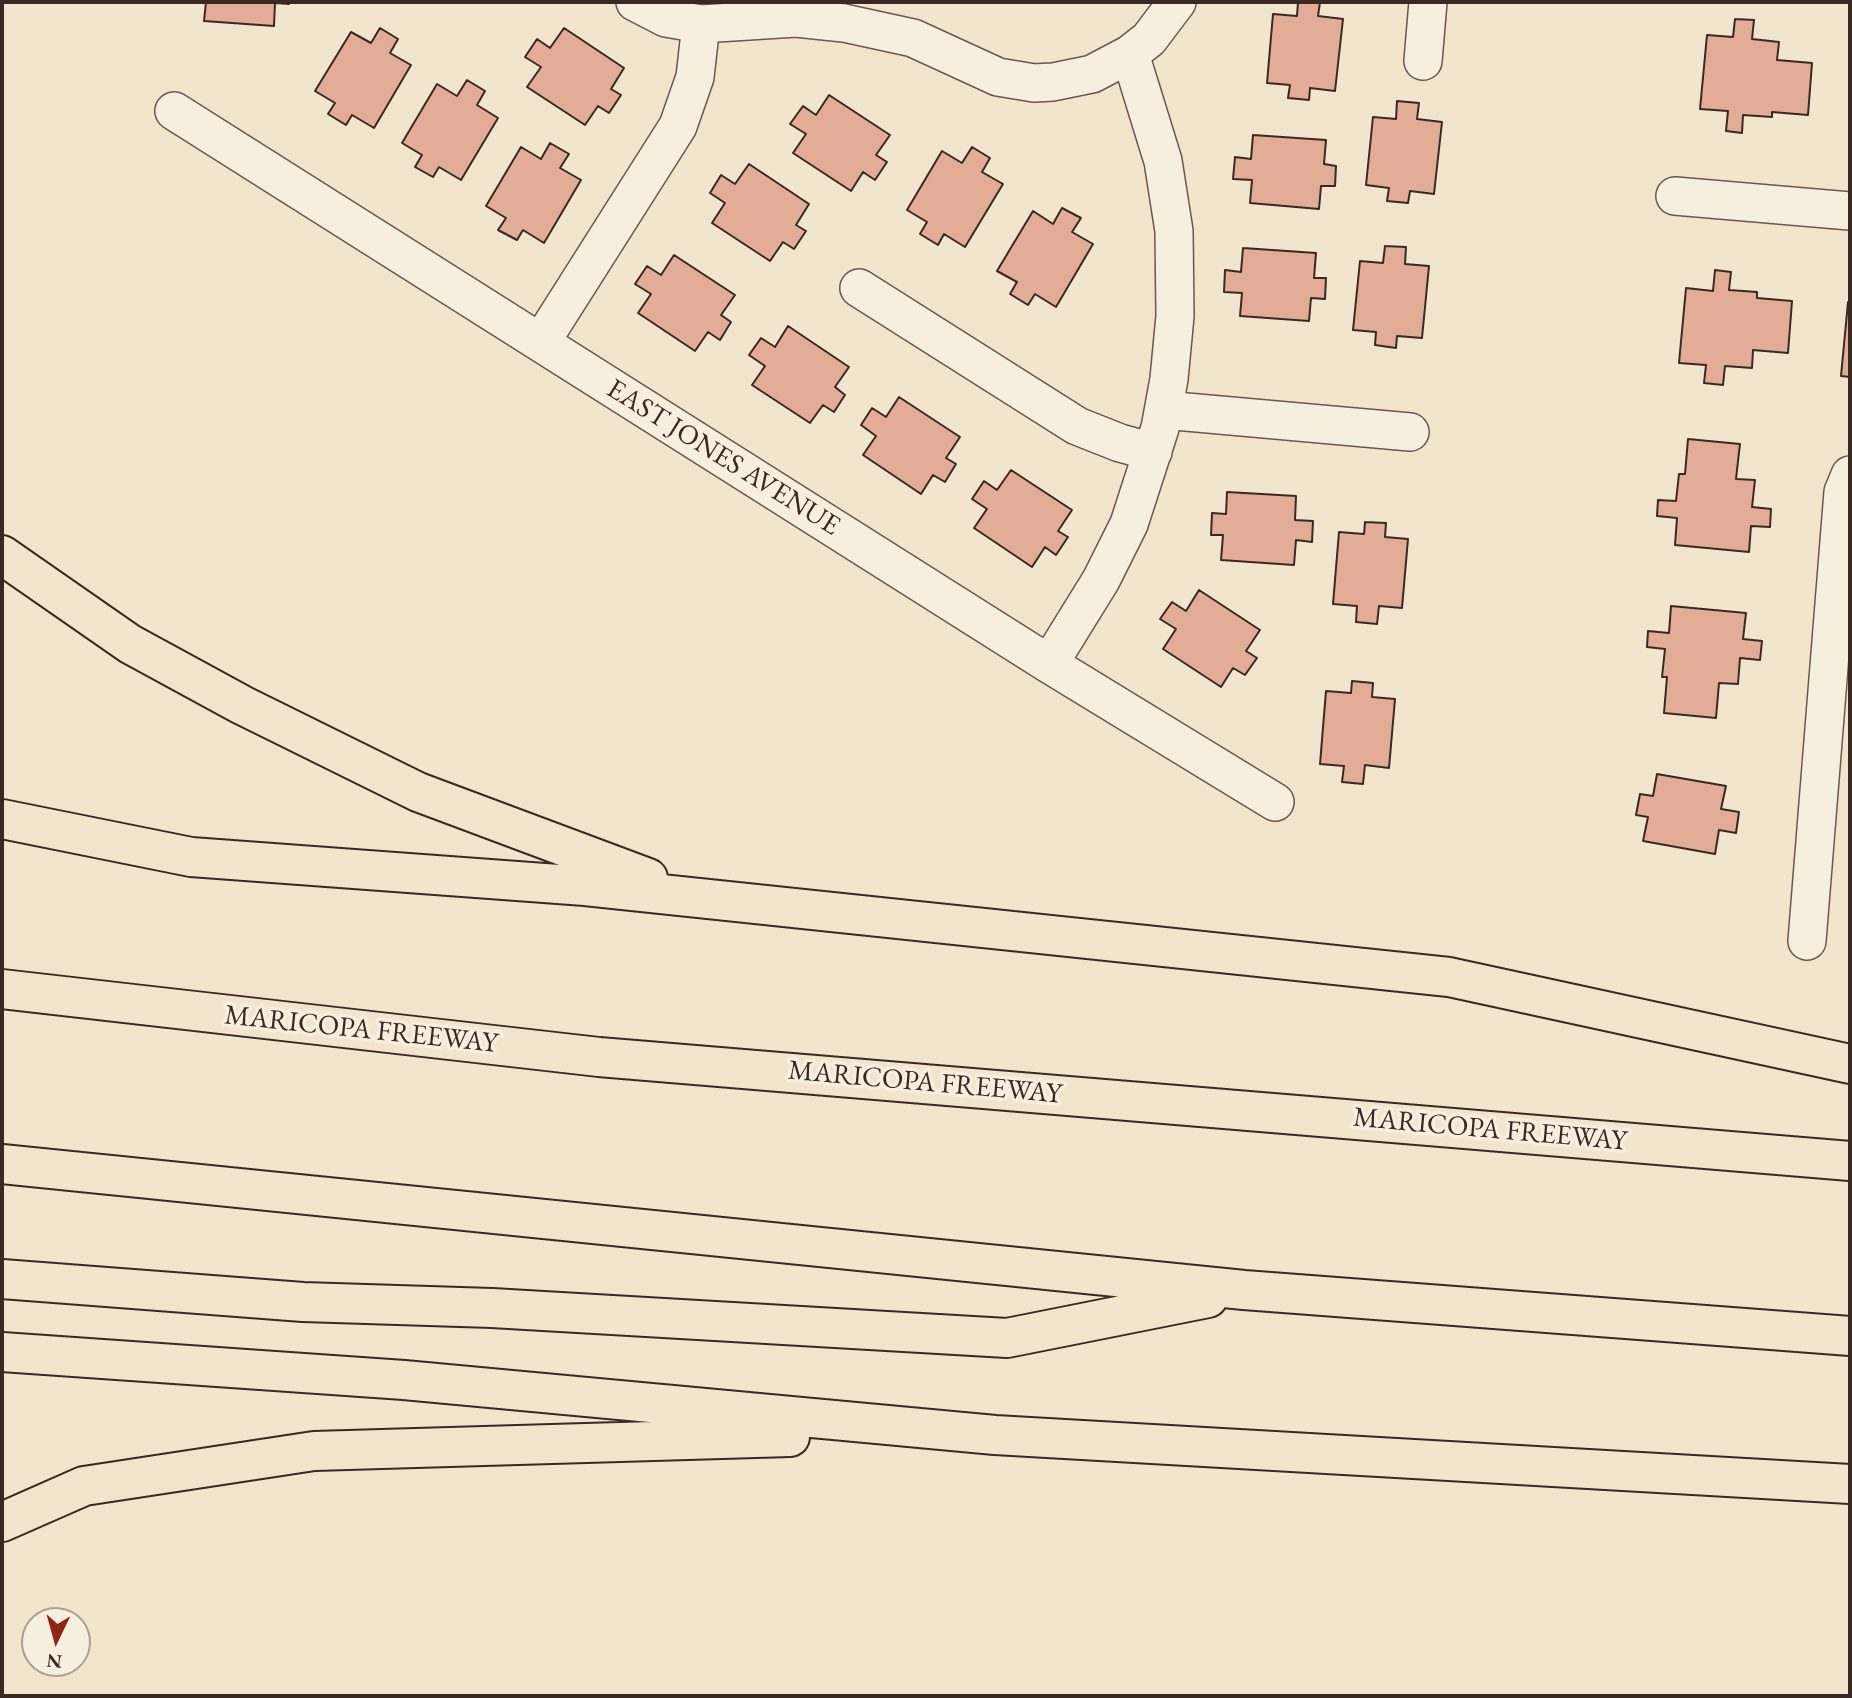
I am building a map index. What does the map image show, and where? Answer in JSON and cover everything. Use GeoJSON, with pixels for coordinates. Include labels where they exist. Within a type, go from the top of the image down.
{"type":"FeatureCollection","features":[{"type":"Feature","properties":{"kind":"highway"},"geometry":{"type":"LineString","coordinates":[[2,555],[130,644],[242,705],[418,792],[706,899]]}},
{"type":"Feature","properties":{"kind":"highway"},"geometry":{"type":"LineString","coordinates":[[2,819],[191,857],[585,886],[1450,977],[1850,1063]]}},
{"type":"Feature","properties":{"kind":"highway","name":"MARICOPA FREEWAY"},"geometry":{"type":"LineString","coordinates":[[2,989],[599,1057],[1850,1161]]}},
{"type":"Feature","properties":{"kind":"highway"},"geometry":{"type":"LineString","coordinates":[[2,1164],[1244,1290],[1850,1336]]}},
{"type":"Feature","properties":{"kind":"highway"},"geometry":{"type":"LineString","coordinates":[[2,1279],[303,1302],[506,1309],[1007,1338],[1244,1290]]}},
{"type":"Feature","properties":{"kind":"highway"},"geometry":{"type":"LineString","coordinates":[[2,1352],[404,1380],[995,1435],[1850,1484]]}},
{"type":"Feature","properties":{"kind":"highway"},"geometry":{"type":"LineString","coordinates":[[2,1522],[84,1486],[314,1451],[671,1439],[995,1435]]}},
{"type":"Feature","properties":{"kind":"street"},"geometry":{"type":"LineString","coordinates":[[635,2],[666,18],[701,24],[796,18],[844,23],[913,38],[980,71],[1034,83],[1092,74],[1130,54],[1149,39],[1177,2]]}},
{"type":"Feature","properties":{"kind":"street"},"geometry":{"type":"LineString","coordinates":[[1423,61],[1428,2]]}},
{"type":"Feature","properties":{"kind":"street"},"geometry":{"type":"LineString","coordinates":[[541,342],[678,126],[695,77],[701,24]]}},
{"type":"Feature","properties":{"kind":"street"},"geometry":{"type":"LineString","coordinates":[[1049,664],[1115,554],[1153,452],[1164,410],[1175,316],[1174,231],[1163,161],[1130,54]]}},
{"type":"Feature","properties":{"kind":"street","name":"EAST JONES AVENUE"},"geometry":{"type":"LineString","coordinates":[[174,111],[1049,664],[1275,802]]}},
{"type":"Feature","properties":{"kind":"street"},"geometry":{"type":"LineString","coordinates":[[1675,196],[1850,211]]}},
{"type":"Feature","properties":{"kind":"street"},"geometry":{"type":"LineString","coordinates":[[859,288],[1077,426],[1099,436],[1153,452]]}},
{"type":"Feature","properties":{"kind":"street"},"geometry":{"type":"LineString","coordinates":[[1164,410],[1410,432]]}},
{"type":"Feature","properties":{"kind":"street"},"geometry":{"type":"LineString","coordinates":[[1807,941],[1843,492],[1850,475]]}},
{"type":"Feature","properties":{"kind":"building"},"geometry":{"type":"Polygon","coordinates":[[[206,2],[289,2],[289,4],[275,3],[274,26],[204,21],[206,2]]]}},
{"type":"Feature","properties":{"kind":"building"},"geometry":{"type":"Polygon","coordinates":[[[1298,2],[1320,2],[1318,16],[1343,19],[1335,91],[1310,88],[1309,100],[1288,98],[1290,85],[1267,83],[1273,14],[1297,16],[1298,2]]]}},
{"type":"Feature","properties":{"kind":"building"},"geometry":{"type":"Polygon","coordinates":[[[1735,19],[1754,20],[1752,39],[1779,42],[1777,60],[1812,63],[1808,115],[1772,112],[1772,117],[1743,115],[1742,133],[1726,131],[1728,111],[1700,109],[1707,35],[1733,37],[1735,19]]]}},
{"type":"Feature","properties":{"kind":"building"},"geometry":{"type":"Polygon","coordinates":[[[380,28],[398,39],[390,53],[411,65],[374,128],[352,115],[346,125],[328,114],[335,103],[315,91],[351,32],[371,43],[380,28]]]}},
{"type":"Feature","properties":{"kind":"building"},"geometry":{"type":"Polygon","coordinates":[[[564,28],[624,68],[611,89],[621,95],[609,113],[598,106],[585,125],[527,87],[541,67],[525,57],[537,39],[550,48],[564,28]]]}},
{"type":"Feature","properties":{"kind":"building"},"geometry":{"type":"Polygon","coordinates":[[[467,80],[485,91],[477,105],[498,118],[461,180],[439,167],[433,177],[415,167],[422,155],[402,143],[437,84],[457,96],[467,80]]]}},
{"type":"Feature","properties":{"kind":"building"},"geometry":{"type":"Polygon","coordinates":[[[829,95],[890,135],[876,155],[887,162],[875,180],[863,172],[851,191],[793,153],[806,134],[790,124],[803,106],[816,115],[829,95]]]}},
{"type":"Feature","properties":{"kind":"building"},"geometry":{"type":"Polygon","coordinates":[[[1397,101],[1419,103],[1417,119],[1442,122],[1434,194],[1410,191],[1408,203],[1387,201],[1389,188],[1366,185],[1373,117],[1396,119],[1397,101]]]}},
{"type":"Feature","properties":{"kind":"building"},"geometry":{"type":"Polygon","coordinates":[[[1253,135],[1326,140],[1324,164],[1336,166],[1335,186],[1321,186],[1319,209],[1250,203],[1252,180],[1233,179],[1235,157],[1251,159],[1253,135]]]}},
{"type":"Feature","properties":{"kind":"building"},"geometry":{"type":"Polygon","coordinates":[[[550,143],[569,154],[560,168],[581,180],[544,243],[523,230],[517,240],[498,230],[506,218],[486,206],[521,147],[541,159],[550,143]]]}},
{"type":"Feature","properties":{"kind":"building"},"geometry":{"type":"Polygon","coordinates":[[[972,147],[990,158],[982,172],[1003,184],[965,247],[944,234],[938,245],[920,234],[927,222],[907,210],[942,151],[962,163],[972,147]]]}},
{"type":"Feature","properties":{"kind":"building"},"geometry":{"type":"Polygon","coordinates":[[[749,164],[809,204],[796,225],[806,231],[794,249],[783,242],[770,261],[712,223],[725,203],[710,193],[721,175],[735,184],[749,164]]]}},
{"type":"Feature","properties":{"kind":"building"},"geometry":{"type":"Polygon","coordinates":[[[1062,208],[1081,218],[1072,232],[1093,244],[1056,307],[1035,294],[1028,305],[1010,294],[1017,282],[997,271],[1033,211],[1053,224],[1062,208]]]}},
{"type":"Feature","properties":{"kind":"building"},"geometry":{"type":"Polygon","coordinates":[[[1385,246],[1406,247],[1405,264],[1429,266],[1422,338],[1397,336],[1396,348],[1375,345],[1376,332],[1353,330],[1360,261],[1383,263],[1385,246]]]}},
{"type":"Feature","properties":{"kind":"building"},"geometry":{"type":"Polygon","coordinates":[[[1243,248],[1316,253],[1314,278],[1326,278],[1325,299],[1311,298],[1309,321],[1240,316],[1242,293],[1224,292],[1225,270],[1241,272],[1243,248]]]}},
{"type":"Feature","properties":{"kind":"building"},"geometry":{"type":"Polygon","coordinates":[[[674,255],[735,295],[721,315],[731,322],[720,340],[708,332],[695,351],[638,313],[651,294],[635,284],[647,266],[661,275],[674,255]]]}},
{"type":"Feature","properties":{"kind":"building"},"geometry":{"type":"Polygon","coordinates":[[[1715,270],[1731,272],[1729,290],[1757,292],[1757,298],[1792,301],[1788,353],[1753,350],[1752,368],[1725,366],[1723,385],[1704,383],[1706,365],[1679,363],[1686,288],[1713,291],[1715,270]]]}},
{"type":"Feature","properties":{"kind":"building"},"geometry":{"type":"Polygon","coordinates":[[[1850,302],[1850,377],[1841,376],[1850,302]]]}},
{"type":"Feature","properties":{"kind":"building"},"geometry":{"type":"Polygon","coordinates":[[[788,326],[849,367],[835,387],[845,395],[834,412],[823,405],[810,423],[752,385],[765,366],[749,355],[761,338],[775,347],[788,326]]]}},
{"type":"Feature","properties":{"kind":"building"},"geometry":{"type":"Polygon","coordinates":[[[899,397],[960,437],[946,458],[956,464],[945,482],[933,475],[921,494],[863,455],[876,436],[861,425],[872,408],[886,417],[899,397]]]}},
{"type":"Feature","properties":{"kind":"building"},"geometry":{"type":"Polygon","coordinates":[[[1688,439],[1740,444],[1736,479],[1755,480],[1752,507],[1771,509],[1770,527],[1751,526],[1749,552],[1675,545],[1677,518],[1657,516],[1658,500],[1676,501],[1679,474],[1685,474],[1688,439]]]}},
{"type":"Feature","properties":{"kind":"building"},"geometry":{"type":"Polygon","coordinates":[[[1011,470],[1072,510],[1058,531],[1068,537],[1056,555],[1045,547],[1032,567],[974,528],[987,509],[972,499],[984,481],[997,490],[1011,470]]]}},
{"type":"Feature","properties":{"kind":"building"},"geometry":{"type":"Polygon","coordinates":[[[1227,492],[1296,496],[1295,520],[1313,521],[1312,542],[1296,540],[1294,565],[1221,560],[1223,535],[1211,535],[1212,513],[1226,514],[1227,492]]]}},
{"type":"Feature","properties":{"kind":"building"},"geometry":{"type":"Polygon","coordinates":[[[1365,522],[1386,523],[1385,537],[1408,539],[1402,608],[1379,606],[1377,624],[1356,622],[1357,606],[1333,604],[1339,532],[1364,534],[1365,522]]]}},
{"type":"Feature","properties":{"kind":"building"},"geometry":{"type":"Polygon","coordinates":[[[1199,590],[1260,630],[1246,651],[1257,658],[1245,675],[1233,668],[1221,687],[1163,649],[1176,629],[1160,619],[1172,602],[1186,611],[1199,590]]]}},
{"type":"Feature","properties":{"kind":"building"},"geometry":{"type":"Polygon","coordinates":[[[1671,606],[1746,613],[1743,639],[1762,641],[1760,660],[1740,658],[1738,684],[1719,683],[1716,718],[1664,713],[1667,677],[1662,677],[1665,649],[1647,647],[1648,631],[1669,633],[1671,606]]]}},
{"type":"Feature","properties":{"kind":"building"},"geometry":{"type":"Polygon","coordinates":[[[1352,681],[1373,683],[1372,697],[1395,699],[1389,768],[1365,765],[1363,784],[1342,782],[1344,766],[1320,764],[1326,691],[1351,693],[1352,681]]]}},
{"type":"Feature","properties":{"kind":"building"},"geometry":{"type":"Polygon","coordinates":[[[1657,774],[1726,786],[1721,809],[1739,812],[1736,833],[1719,830],[1715,854],[1643,841],[1648,817],[1636,815],[1640,794],[1653,796],[1657,774]]]}}]}
